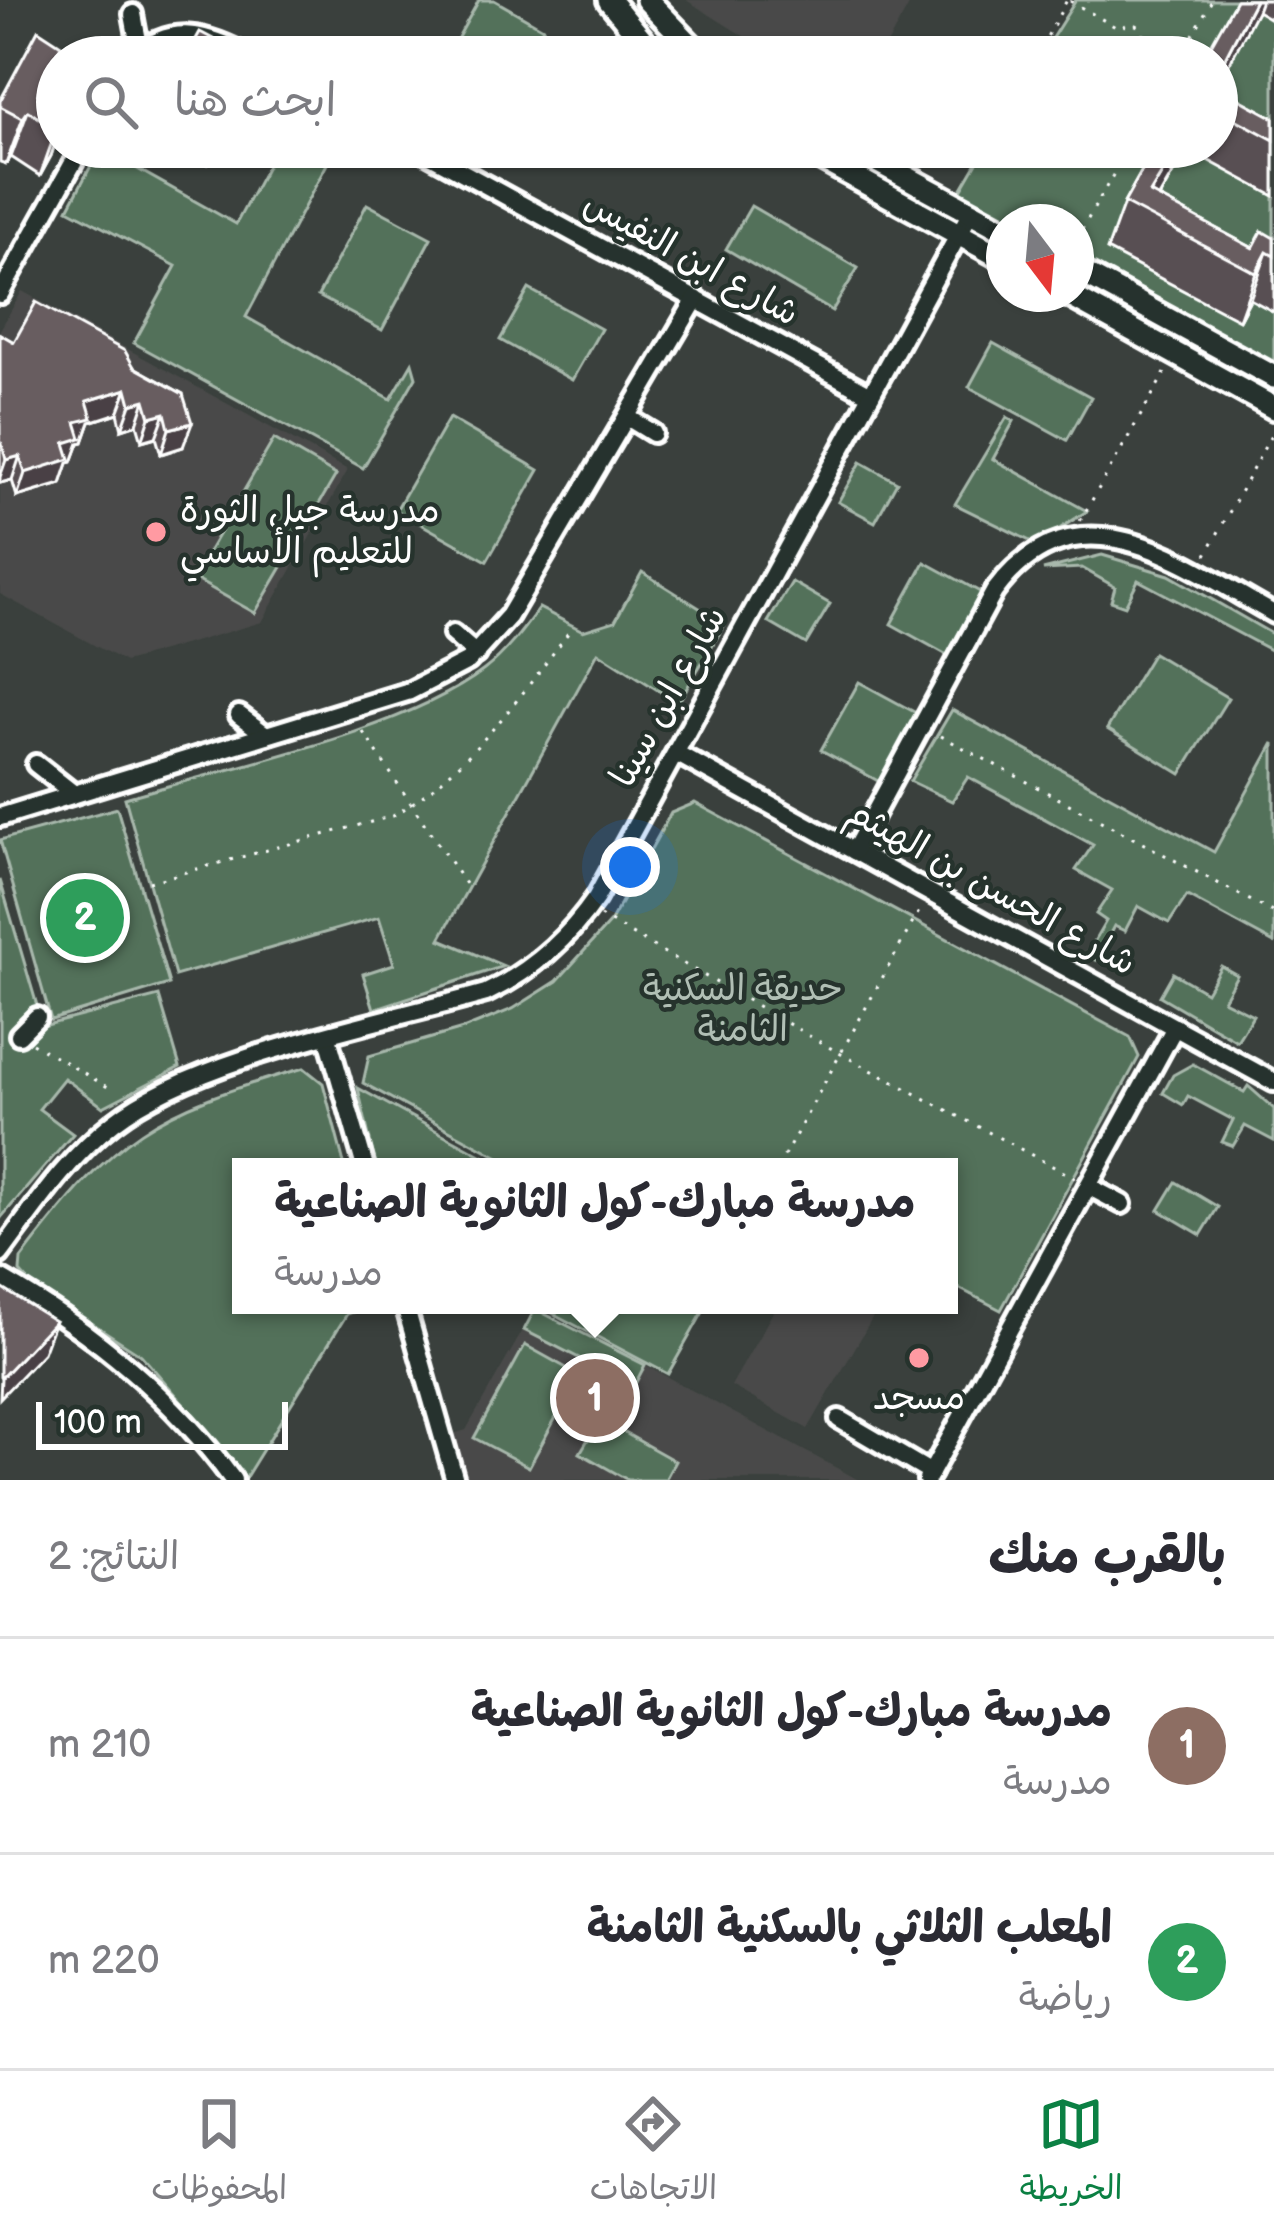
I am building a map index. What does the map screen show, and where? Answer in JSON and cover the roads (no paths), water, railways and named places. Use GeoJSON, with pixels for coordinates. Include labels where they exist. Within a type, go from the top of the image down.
{"type":"FeatureCollection","features":[{"type":"Feature","properties":{"kind":"main road"},"geometry":{"type":"LineString","coordinates":[[609,0],[639,36]]}},
{"type":"Feature","properties":{"kind":"main road"},"geometry":{"type":"LineString","coordinates":[[647,0],[682,36]]}},
{"type":"Feature","properties":{"kind":"main road"},"geometry":{"type":"LineString","coordinates":[[838,168],[986,250]]}},
{"type":"Feature","properties":{"kind":"main road"},"geometry":{"type":"LineString","coordinates":[[890,168],[986,220]]}},
{"type":"Feature","properties":{"kind":"main road"},"geometry":{"type":"LineString","coordinates":[[1094,279],[1274,377]]}},
{"type":"Feature","properties":{"kind":"main road"},"geometry":{"type":"LineString","coordinates":[[1094,309],[1274,408]]}},
{"type":"Feature","properties":{"kind":"street"},"geometry":{"type":"LineString","coordinates":[[133,14],[135,36]]}},
{"type":"Feature","properties":{"kind":"street"},"geometry":{"type":"LineString","coordinates":[[0,294],[70,168]]}},
{"type":"Feature","properties":{"kind":"street","name":"شارع ابن النفيس"},"geometry":{"type":"LineString","coordinates":[[455,168],[871,394]]}},
{"type":"Feature","properties":{"kind":"street","name":"شارع ابن سينا"},"geometry":{"type":"LineString","coordinates":[[0,1254],[76,1156],[118,1118],[185,1080],[505,984],[556,946],[589,909],[971,212]]}},
{"type":"Feature","properties":{"kind":"street"},"geometry":{"type":"LineString","coordinates":[[0,817],[430,683],[476,654],[509,616],[696,299]]}},
{"type":"Feature","properties":{"kind":"street"},"geometry":{"type":"LineString","coordinates":[[627,417],[653,433]]}},
{"type":"Feature","properties":{"kind":"street"},"geometry":{"type":"LineString","coordinates":[[854,851],[994,592],[1027,557],[1070,538],[1132,539],[1274,614]]}},
{"type":"Feature","properties":{"kind":"street"},"geometry":{"type":"LineString","coordinates":[[453,634],[476,654]]}},
{"type":"Feature","properties":{"kind":"street"},"geometry":{"type":"LineString","coordinates":[[239,716],[266,735]]}},
{"type":"Feature","properties":{"kind":"street","name":"شارع الحسن بن الهيثم"},"geometry":{"type":"LineString","coordinates":[[676,753],[1274,1082]]}},
{"type":"Feature","properties":{"kind":"street"},"geometry":{"type":"LineString","coordinates":[[36,764],[74,794]]}},
{"type":"Feature","properties":{"kind":"street"},"geometry":{"type":"LineString","coordinates":[[19,1035],[37,1017]]}},
{"type":"Feature","properties":{"kind":"street"},"geometry":{"type":"LineString","coordinates":[[838,1420],[929,1476],[1175,1027]]}},
{"type":"Feature","properties":{"kind":"street"},"geometry":{"type":"LineString","coordinates":[[328,1038],[362,1158]]}},
{"type":"Feature","properties":{"kind":"street"},"geometry":{"type":"LineString","coordinates":[[1088,1186],[1122,1204]]}},
{"type":"Feature","properties":{"kind":"street"},"geometry":{"type":"LineString","coordinates":[[0,1279],[75,1324],[142,1378],[233,1480]]}},
{"type":"Feature","properties":{"kind":"street"},"geometry":{"type":"LineString","coordinates":[[408,1314],[455,1480]]}},
{"type":"Feature","properties":{"kind":"place","name":"مدرسة جيل الثورة للتعليم الأساسي"},"geometry":{"type":"Point","coordinates":[156,532]}},
{"type":"Feature","properties":{"kind":"place","name":"المعلب الثلاثي بالسكنية الثامنة"},"geometry":{"type":"Point","coordinates":[85,918]}},
{"type":"Feature","properties":{"kind":"place","name":"مسجد"},"geometry":{"type":"Point","coordinates":[919,1358]}},
{"type":"Feature","properties":{"kind":"place","name":"مدرسة مبارك-كول الثانوية الصناعية"},"geometry":{"type":"Point","coordinates":[595,1398]}},
{"type":"Feature","properties":{"kind":"park label","name":"حديقة السكنية الثامنة"},"geometry":{"type":"Point","coordinates":[743,1010]}}]}
